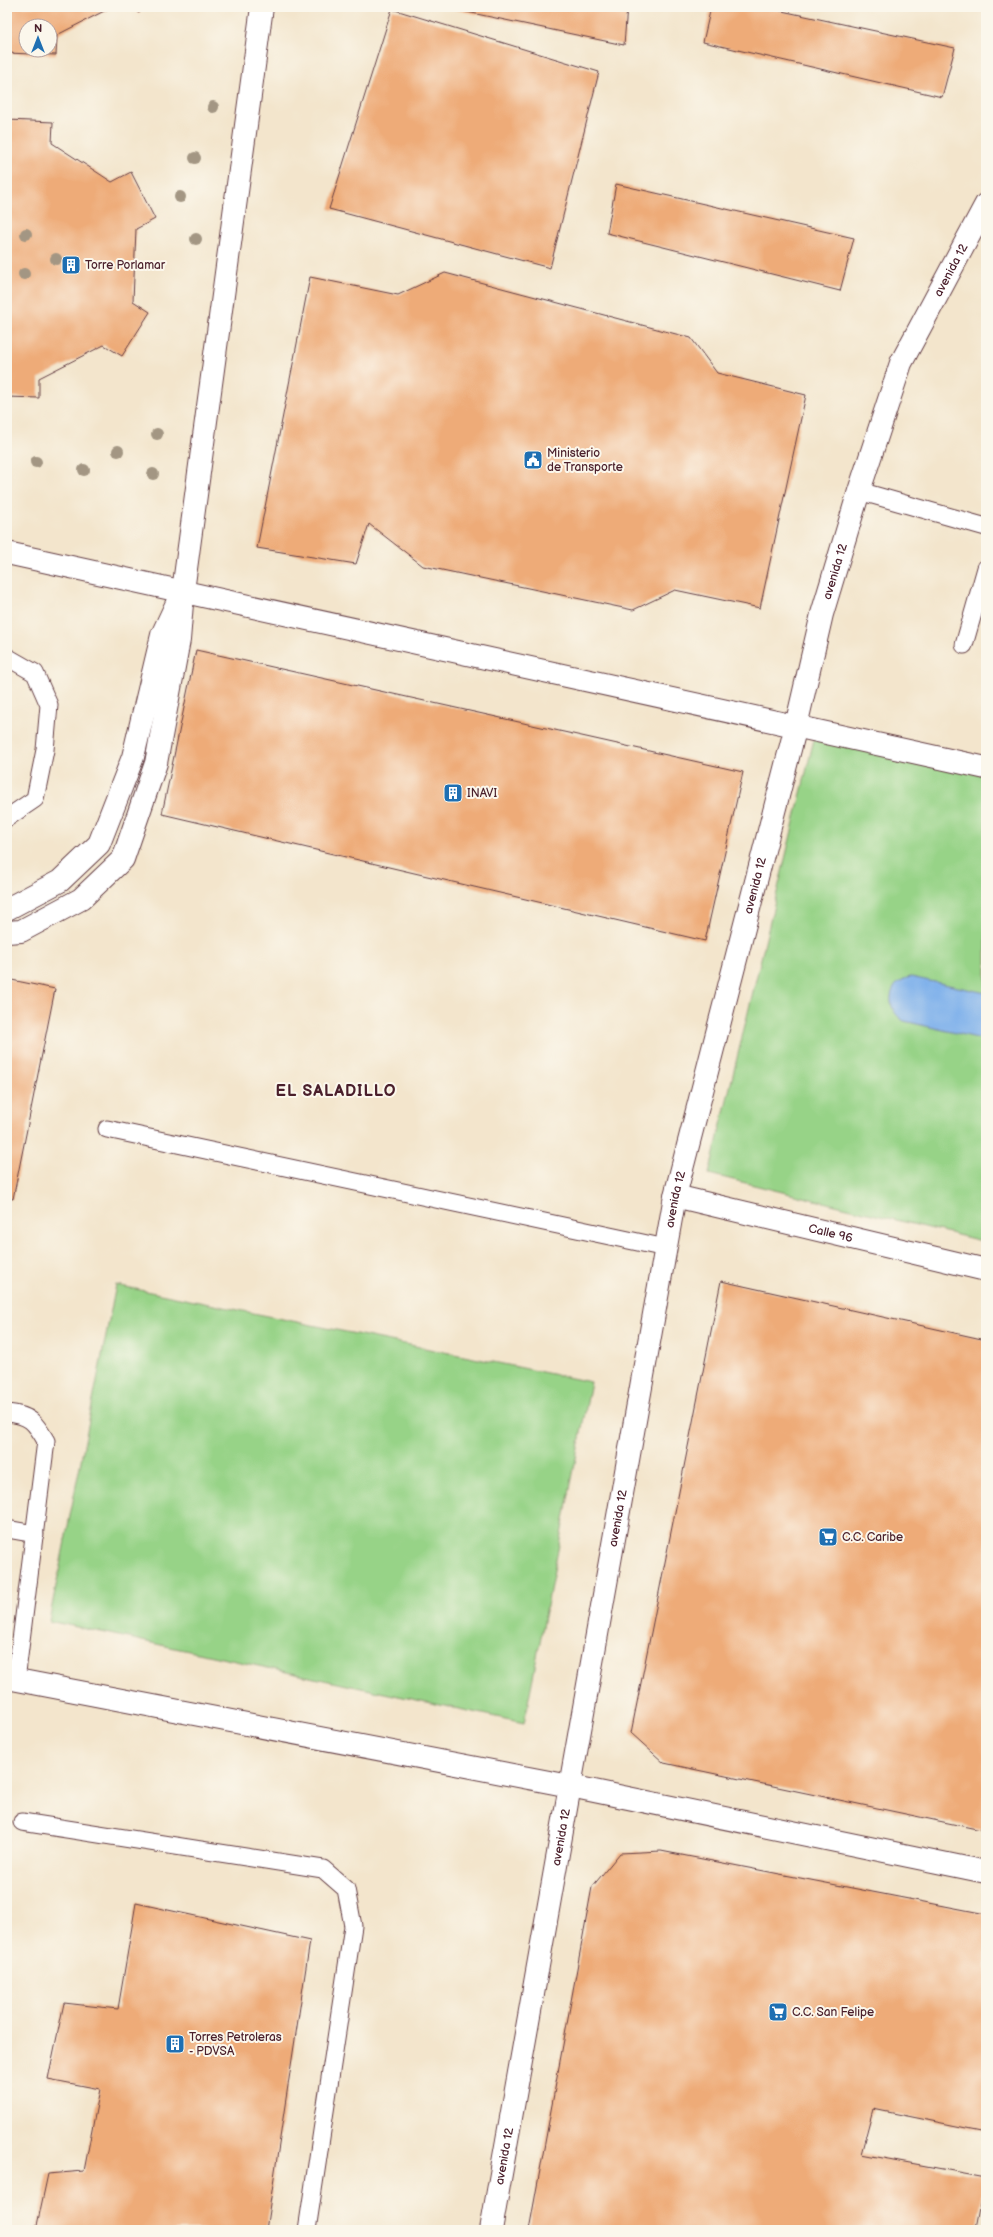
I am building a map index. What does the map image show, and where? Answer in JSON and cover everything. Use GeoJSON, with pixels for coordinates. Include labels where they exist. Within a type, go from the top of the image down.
{"type":"FeatureCollection","features":[{"type":"Feature","properties":{"kind":"street"},"geometry":{"type":"LineString","coordinates":[[7,932],[21,931],[81,899],[123,859],[156,763],[179,640],[183,591],[262,7]]}},
{"type":"Feature","properties":{"kind":"street","name":"avenida 12"},"geometry":{"type":"LineString","coordinates":[[491,2230],[675,1196],[796,726],[822,614],[859,491],[901,363],[986,204]]}},
{"type":"Feature","properties":{"kind":"street"},"geometry":{"type":"LineString","coordinates":[[7,552],[986,768]]}},
{"type":"Feature","properties":{"kind":"street"},"geometry":{"type":"LineString","coordinates":[[7,909],[60,881],[99,844],[133,757],[162,635],[183,591]]}},
{"type":"Feature","properties":{"kind":"street","name":"Calle 96"},"geometry":{"type":"LineString","coordinates":[[675,1196],[986,1270]]}},
{"type":"Feature","properties":{"kind":"street"},"geometry":{"type":"LineString","coordinates":[[12,1679],[570,1786],[986,1872]]}},
{"type":"Feature","properties":{"kind":"lane"},"geometry":{"type":"LineString","coordinates":[[859,491],[986,527]]}},
{"type":"Feature","properties":{"kind":"lane"},"geometry":{"type":"LineString","coordinates":[[964,645],[986,568]]}},
{"type":"Feature","properties":{"kind":"lane"},"geometry":{"type":"LineString","coordinates":[[7,657],[35,673],[49,705],[45,750],[35,799],[7,818]]}},
{"type":"Feature","properties":{"kind":"lane"},"geometry":{"type":"LineString","coordinates":[[107,1129],[666,1248]]}},
{"type":"Feature","properties":{"kind":"lane"},"geometry":{"type":"LineString","coordinates":[[7,1413],[18,1414],[36,1423],[46,1440],[35,1534],[12,1679]]}},
{"type":"Feature","properties":{"kind":"lane"},"geometry":{"type":"LineString","coordinates":[[7,1529],[35,1534]]}},
{"type":"Feature","properties":{"kind":"lane"},"geometry":{"type":"LineString","coordinates":[[22,1822],[323,1869],[346,1889],[353,1926],[306,2230]]}},
{"type":"Feature","properties":{"kind":"green space"},"geometry":{"type":"Polygon","coordinates":[[[815,735],[986,776],[986,1242],[709,1174],[815,735]]]}},
{"type":"Feature","properties":{"kind":"green space"},"geometry":{"type":"Polygon","coordinates":[[[116,1285],[591,1382],[524,1723],[49,1621],[116,1285]]]}},
{"type":"Feature","properties":{"kind":"water"},"geometry":{"type":"Polygon","coordinates":[[[911,977],[986,993],[986,1040],[904,1021],[898,1016],[893,1010],[891,1003],[893,990],[897,984],[911,977]]]}},
{"type":"Feature","properties":{"kind":"building"},"geometry":{"type":"Polygon","coordinates":[[[7,7],[112,7],[58,34],[58,18],[18,18],[18,53],[7,53],[7,7]]]}},
{"type":"Feature","properties":{"kind":"building"},"geometry":{"type":"Polygon","coordinates":[[[129,7],[144,7],[139,13],[129,7]]]}},
{"type":"Feature","properties":{"kind":"building"},"geometry":{"type":"Polygon","coordinates":[[[448,7],[627,7],[624,45],[448,8],[448,7]]]}},
{"type":"Feature","properties":{"kind":"building"},"geometry":{"type":"Polygon","coordinates":[[[711,7],[763,7],[955,48],[942,97],[703,42],[711,7]]]}},
{"type":"Feature","properties":{"kind":"building"},"geometry":{"type":"Polygon","coordinates":[[[392,9],[599,72],[550,268],[329,209],[392,9]]]}},
{"type":"Feature","properties":{"kind":"building","name":"Torre Porlamar"},"geometry":{"type":"Polygon","coordinates":[[[7,120],[53,122],[52,143],[112,182],[131,172],[155,219],[136,229],[133,301],[150,312],[122,356],[104,345],[39,378],[39,398],[7,397],[7,120]]]}},
{"type":"Feature","properties":{"kind":"building"},"geometry":{"type":"Polygon","coordinates":[[[616,184],[854,238],[840,291],[607,233],[616,184]]]}},
{"type":"Feature","properties":{"kind":"building","name":"Ministerio de Transporte"},"geometry":{"type":"Polygon","coordinates":[[[445,273],[691,338],[717,373],[806,395],[760,608],[675,590],[633,610],[423,566],[369,524],[356,564],[257,548],[310,277],[398,295],[445,273]]]}},
{"type":"Feature","properties":{"kind":"building","name":"INAVI"},"geometry":{"type":"Polygon","coordinates":[[[196,650],[743,772],[705,941],[162,814],[196,650]]]}},
{"type":"Feature","properties":{"kind":"building"},"geometry":{"type":"Polygon","coordinates":[[[7,979],[55,989],[13,1199],[7,1198],[7,979]]]}},
{"type":"Feature","properties":{"kind":"building","name":"C.C. Caribe"},"geometry":{"type":"Polygon","coordinates":[[[721,1281],[986,1340],[986,1831],[664,1763],[631,1733],[721,1281]]]}},
{"type":"Feature","properties":{"kind":"building","name":"C.C. San Felipe"},"geometry":{"type":"Polygon","coordinates":[[[661,1851],[986,1914],[986,2132],[873,2109],[861,2154],[986,2177],[976,2230],[529,2230],[592,1887],[620,1853],[661,1851]]]}},
{"type":"Feature","properties":{"kind":"building","name":"Torres Petroleras - PDVSA"},"geometry":{"type":"Polygon","coordinates":[[[136,1903],[310,1941],[266,2230],[36,2230],[48,2174],[84,2171],[100,2089],[48,2079],[64,2003],[118,2009],[136,1903]]]}},
{"type":"Feature","properties":{"kind":"place","name":"Torre Porlamar"},"geometry":{"type":"Point","coordinates":[71,265]}},
{"type":"Feature","properties":{"kind":"place","name":"Ministerio de Transporte"},"geometry":{"type":"Point","coordinates":[533,460]}},
{"type":"Feature","properties":{"kind":"place","name":"INAVI"},"geometry":{"type":"Point","coordinates":[453,793]}},
{"type":"Feature","properties":{"kind":"place","name":"C.C. Caribe"},"geometry":{"type":"Point","coordinates":[828,1537]}},
{"type":"Feature","properties":{"kind":"place","name":"C.C. San Felipe"},"geometry":{"type":"Point","coordinates":[778,2012]}},
{"type":"Feature","properties":{"kind":"place","name":"Torres Petroleras - PDVSA"},"geometry":{"type":"Point","coordinates":[175,2044]}},
{"type":"Feature","properties":{"kind":"district","name":"EL SALADILLO"},"geometry":{"type":"Point","coordinates":[336,1090]}}]}
